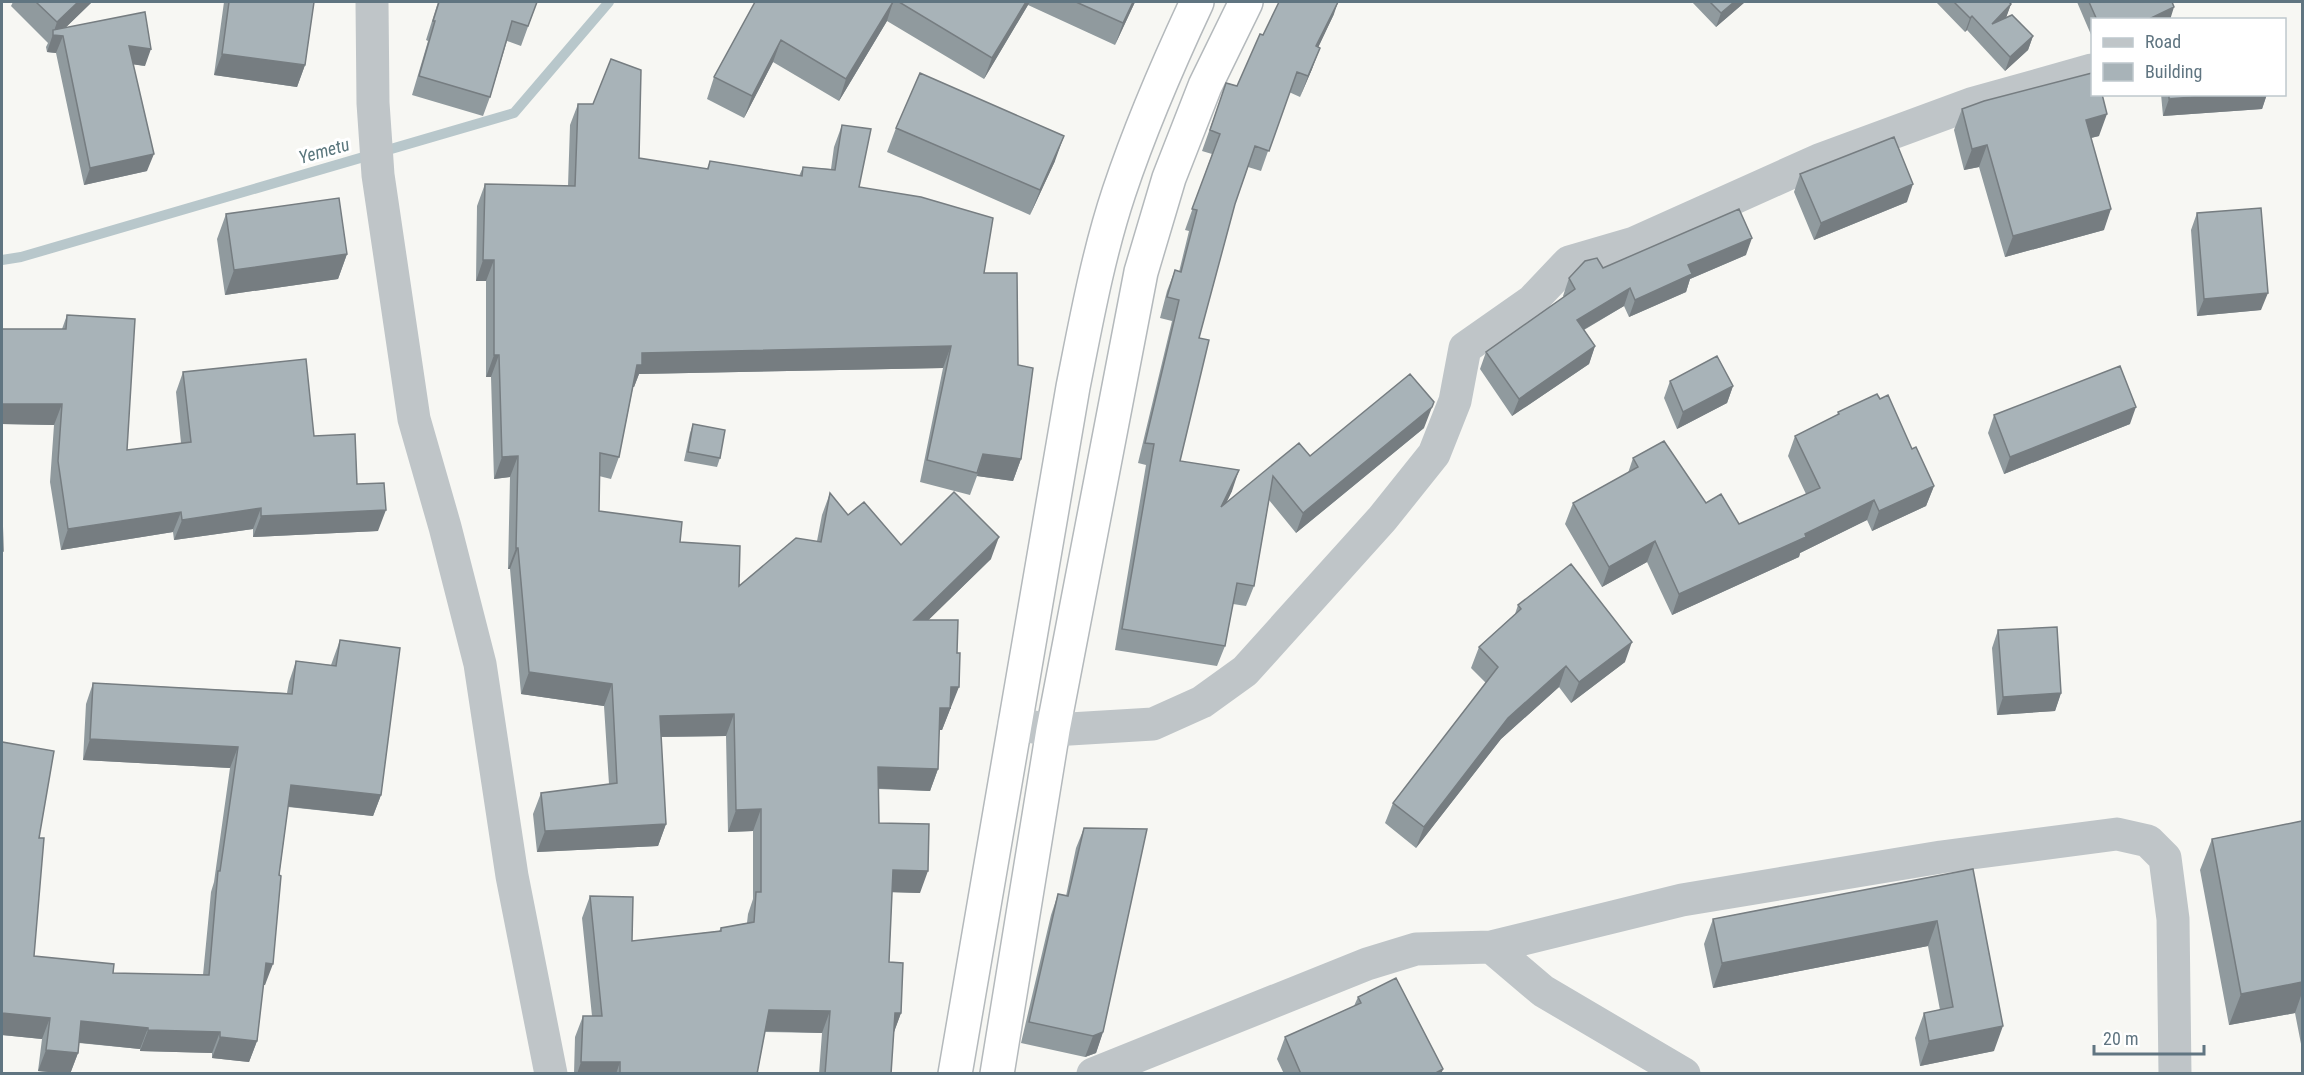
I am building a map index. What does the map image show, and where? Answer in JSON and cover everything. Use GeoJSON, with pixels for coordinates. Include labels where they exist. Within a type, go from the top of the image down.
{"type":"FeatureCollection","features":[{"type":"Feature","properties":{"kind":"highway"},"geometry":{"type":"LineString","coordinates":[[955,1074],[1072,387],[1095,283],[1118,193],[1156,89],[1197,2]]}},
{"type":"Feature","properties":{"kind":"highway"},"geometry":{"type":"LineString","coordinates":[[997,1074],[1053,730],[1141,273],[1169,178],[1205,86],[1246,2]]}},
{"type":"Feature","properties":{"kind":"street"},"geometry":{"type":"LineString","coordinates":[[372,2],[378,175],[414,419],[445,527],[480,664],[512,876],[551,1074]]}},
{"type":"Feature","properties":{"kind":"street"},"geometry":{"type":"LineString","coordinates":[[1014,724],[1053,730],[1153,724],[1202,702],[1245,671],[1382,519],[1434,454],[1455,401],[1465,348],[1532,301],[1569,262],[1634,243],[1819,160],[1971,104],[2091,70]]}},
{"type":"Feature","properties":{"kind":"street"},"geometry":{"type":"LineString","coordinates":[[1093,1074],[1367,964],[1416,949],[1491,947],[1682,900],[1941,857],[2116,834],[2148,841],[2165,858],[2173,919],[2175,1074]]}},
{"type":"Feature","properties":{"kind":"street"},"geometry":{"type":"LineString","coordinates":[[1491,947],[1543,991],[1684,1074]]}},
{"type":"Feature","properties":{"kind":"building"},"geometry":{"type":"Polygon","coordinates":[[[36,2],[78,2],[57,22],[36,2]]]}},
{"type":"Feature","properties":{"kind":"building"},"geometry":{"type":"Polygon","coordinates":[[[229,2],[314,2],[305,65],[222,54],[229,2]]]}},
{"type":"Feature","properties":{"kind":"building"},"geometry":{"type":"Polygon","coordinates":[[[439,2],[537,2],[528,26],[512,21],[490,97],[419,76],[439,2]]]}},
{"type":"Feature","properties":{"kind":"building"},"geometry":{"type":"Polygon","coordinates":[[[755,2],[893,2],[846,79],[781,40],[752,96],[714,77],[755,2]]]}},
{"type":"Feature","properties":{"kind":"building"},"geometry":{"type":"Polygon","coordinates":[[[899,2],[1026,2],[992,58],[899,2]]]}},
{"type":"Feature","properties":{"kind":"building"},"geometry":{"type":"Polygon","coordinates":[[[1076,2],[1133,2],[1123,23],[1076,2]]]}},
{"type":"Feature","properties":{"kind":"building"},"geometry":{"type":"Polygon","coordinates":[[[1279,2],[1338,2],[1316,46],[1320,48],[1308,76],[1297,72],[1269,151],[1255,146],[1235,204],[1199,338],[1209,340],[1180,461],[1239,470],[1221,507],[1299,443],[1310,456],[1410,374],[1434,402],[1432,407],[1303,513],[1273,476],[1254,586],[1237,583],[1225,646],[1122,629],[1154,444],[1145,443],[1179,300],[1167,297],[1175,270],[1181,272],[1197,210],[1192,209],[1220,134],[1210,130],[1226,83],[1237,86],[1260,34],[1263,35],[1279,2]]]}},
{"type":"Feature","properties":{"kind":"building"},"geometry":{"type":"Polygon","coordinates":[[[1710,2],[1734,2],[1721,13],[1710,2]]]}},
{"type":"Feature","properties":{"kind":"building"},"geometry":{"type":"Polygon","coordinates":[[[1954,2],[2009,2],[2011,4],[1992,24],[2012,15],[2033,36],[2010,57],[1972,16],[1970,18],[1954,2]]]}},
{"type":"Feature","properties":{"kind":"building"},"geometry":{"type":"Polygon","coordinates":[[[2089,2],[2172,2],[2174,7],[2151,18],[2096,18],[2089,2]]]}},
{"type":"Feature","properties":{"kind":"building"},"geometry":{"type":"Polygon","coordinates":[[[145,12],[151,49],[129,46],[154,154],[90,168],[63,36],[53,35],[53,30],[145,12]]]}},
{"type":"Feature","properties":{"kind":"building"},"geometry":{"type":"Polygon","coordinates":[[[611,59],[641,70],[639,158],[708,169],[710,161],[802,176],[803,167],[835,170],[842,125],[871,129],[859,187],[921,197],[993,218],[984,273],[1017,273],[1018,365],[1033,368],[1021,459],[983,454],[977,473],[927,460],[951,346],[642,353],[642,365],[637,365],[619,457],[600,453],[599,511],[682,522],[680,542],[740,546],[739,586],[796,538],[821,542],[830,493],[848,515],[864,502],[901,545],[954,492],[999,537],[914,620],[958,620],[959,687],[951,687],[950,708],[940,708],[938,769],[878,767],[879,823],[929,824],[928,871],[893,870],[889,962],[903,963],[901,1013],[895,1013],[891,1074],[825,1074],[830,1011],[769,1010],[757,1074],[620,1074],[620,1062],[581,1062],[583,1016],[602,1016],[590,896],[633,897],[632,941],[721,931],[721,928],[754,922],[756,892],[761,892],[761,809],[736,810],[734,714],[660,716],[666,824],[545,831],[541,793],[617,783],[612,684],[529,672],[518,548],[516,548],[518,456],[502,457],[499,355],[494,355],[494,260],[483,260],[485,184],[575,186],[578,104],[593,104],[611,59]]]}},
{"type":"Feature","properties":{"kind":"building"},"geometry":{"type":"Polygon","coordinates":[[[920,73],[1064,136],[1040,190],[896,128],[920,73]]]}},
{"type":"Feature","properties":{"kind":"building"},"geometry":{"type":"Polygon","coordinates":[[[2091,73],[2091,96],[2102,96],[2107,114],[2086,120],[2111,209],[2013,236],[1987,145],[1972,149],[1962,109],[1984,101],[2091,73]]]}},
{"type":"Feature","properties":{"kind":"building"},"geometry":{"type":"Polygon","coordinates":[[[2169,96],[2203,96],[2169,99],[2169,96]]]}},
{"type":"Feature","properties":{"kind":"building"},"geometry":{"type":"Polygon","coordinates":[[[1894,137],[1913,184],[1821,223],[1800,174],[1894,137]]]}},
{"type":"Feature","properties":{"kind":"building"},"geometry":{"type":"Polygon","coordinates":[[[339,198],[347,254],[234,270],[226,214],[339,198]]]}},
{"type":"Feature","properties":{"kind":"building"},"geometry":{"type":"Polygon","coordinates":[[[2261,208],[2268,293],[2204,299],[2197,213],[2261,208]]]}},
{"type":"Feature","properties":{"kind":"building"},"geometry":{"type":"Polygon","coordinates":[[[1739,209],[1752,238],[1688,265],[1692,274],[1635,300],[1630,288],[1577,320],[1595,346],[1519,399],[1486,352],[1575,289],[1569,278],[1585,261],[1597,258],[1603,268],[1739,209]]]}},
{"type":"Feature","properties":{"kind":"building"},"geometry":{"type":"Polygon","coordinates":[[[67,315],[135,319],[127,450],[191,442],[183,372],[306,359],[314,436],[355,434],[357,484],[384,483],[386,510],[261,516],[261,508],[182,520],[181,512],[68,529],[58,461],[62,404],[2,404],[2,329],[66,329],[67,315]]]}},
{"type":"Feature","properties":{"kind":"building"},"geometry":{"type":"Polygon","coordinates":[[[1717,356],[1733,386],[1683,412],[1670,381],[1717,356]]]}},
{"type":"Feature","properties":{"kind":"building"},"geometry":{"type":"Polygon","coordinates":[[[2120,366],[2136,407],[2010,457],[1994,415],[2120,366]]]}},
{"type":"Feature","properties":{"kind":"building"},"geometry":{"type":"Polygon","coordinates":[[[1877,394],[1880,399],[1888,395],[1912,449],[1916,447],[1934,486],[1879,511],[1874,500],[1805,534],[1806,537],[1679,594],[1655,541],[1609,567],[1573,503],[1638,467],[1633,458],[1664,441],[1706,503],[1721,494],[1739,524],[1820,488],[1795,436],[1877,394]]]}},
{"type":"Feature","properties":{"kind":"building"},"geometry":{"type":"Polygon","coordinates":[[[693,424],[725,430],[720,458],[688,452],[693,424]]]}},
{"type":"Feature","properties":{"kind":"building"},"geometry":{"type":"Polygon","coordinates":[[[1571,564],[1632,642],[1579,682],[1566,666],[1508,718],[1424,827],[1393,803],[1498,667],[1479,647],[1521,609],[1518,605],[1571,564]]]}},
{"type":"Feature","properties":{"kind":"building"},"geometry":{"type":"Polygon","coordinates":[[[2057,627],[2061,693],[2003,697],[1998,630],[2057,627]]]}},
{"type":"Feature","properties":{"kind":"building"},"geometry":{"type":"Polygon","coordinates":[[[340,640],[400,648],[381,795],[291,785],[279,875],[281,876],[273,964],[266,963],[257,1041],[220,1037],[220,1032],[148,1030],[148,1028],[81,1021],[78,1053],[46,1050],[50,1018],[2,1013],[2,742],[54,751],[39,838],[44,838],[34,956],[114,964],[113,973],[209,975],[218,871],[220,871],[238,747],[90,739],[93,683],[292,694],[296,661],[336,666],[340,640]]]}},
{"type":"Feature","properties":{"kind":"building"},"geometry":{"type":"Polygon","coordinates":[[[2302,821],[2302,982],[2241,994],[2212,839],[2302,821]]]}},
{"type":"Feature","properties":{"kind":"building"},"geometry":{"type":"Polygon","coordinates":[[[1084,828],[1147,829],[1103,1032],[1093,1036],[1029,1022],[1058,894],[1068,896],[1084,828]]]}},
{"type":"Feature","properties":{"kind":"building"},"geometry":{"type":"Polygon","coordinates":[[[1973,869],[2003,1026],[1929,1041],[1924,1013],[1953,1007],[1937,921],[1722,963],[1713,919],[1973,869]]]}},
{"type":"Feature","properties":{"kind":"building"},"geometry":{"type":"Polygon","coordinates":[[[1396,978],[1443,1069],[1434,1074],[1301,1074],[1285,1037],[1361,1003],[1358,997],[1396,978]]]}},
{"type":"Feature","properties":{"kind":"waterway","name":"Yemetu"},"geometry":{"type":"LineString","coordinates":[[2,260],[21,257],[514,113],[609,2]]}}]}
